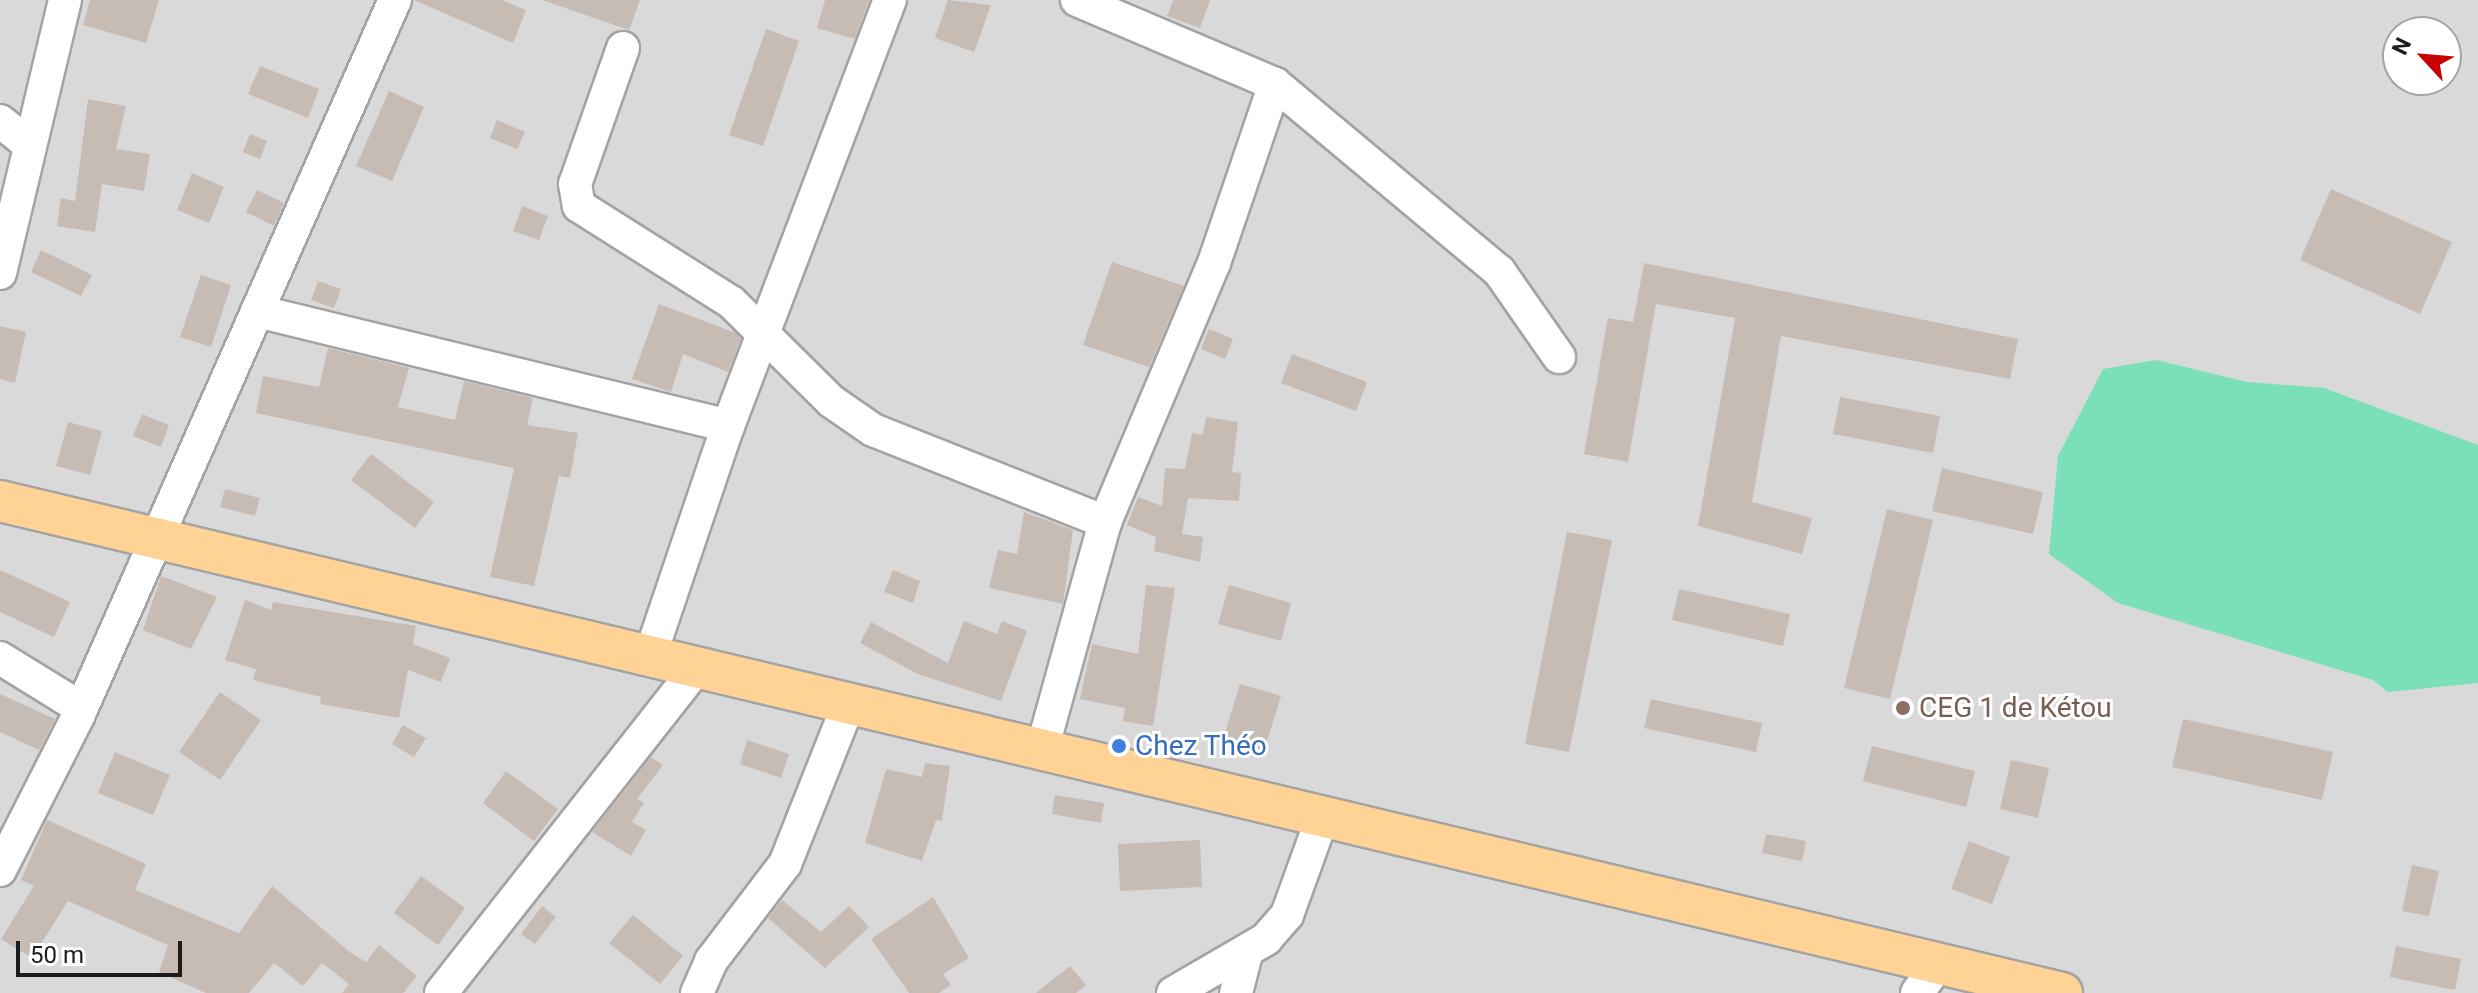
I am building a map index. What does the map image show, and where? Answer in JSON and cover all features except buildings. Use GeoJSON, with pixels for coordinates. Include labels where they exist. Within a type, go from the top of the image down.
{"type":"FeatureCollection","features":[{"type":"Feature","properties":{"kind":"main road"},"geometry":{"type":"LineString","coordinates":[[0,501],[1321,821],[1929,978],[2062,993]]}},
{"type":"Feature","properties":{"kind":"street"},"geometry":{"type":"LineString","coordinates":[[0,273],[27,143],[65,0]]}},
{"type":"Feature","properties":{"kind":"street"},"geometry":{"type":"LineString","coordinates":[[0,870],[81,708],[395,0]]}},
{"type":"Feature","properties":{"kind":"street"},"geometry":{"type":"LineString","coordinates":[[650,656],[728,426],[890,0]]}},
{"type":"Feature","properties":{"kind":"street"},"geometry":{"type":"LineString","coordinates":[[1077,0],[1275,84],[1499,271],[1559,357]]}},
{"type":"Feature","properties":{"kind":"street"},"geometry":{"type":"LineString","coordinates":[[623,48],[575,184],[579,206],[731,302],[762,337],[873,430],[1105,522]]}},
{"type":"Feature","properties":{"kind":"street"},"geometry":{"type":"LineString","coordinates":[[1041,753],[1105,522],[1214,263],[1275,84]]}},
{"type":"Feature","properties":{"kind":"street"},"geometry":{"type":"LineString","coordinates":[[0,121],[27,143]]}},
{"type":"Feature","properties":{"kind":"street"},"geometry":{"type":"LineString","coordinates":[[257,311],[728,426]]}},
{"type":"Feature","properties":{"kind":"street"},"geometry":{"type":"LineString","coordinates":[[0,658],[81,708]]}},
{"type":"Feature","properties":{"kind":"street"},"geometry":{"type":"LineString","coordinates":[[441,993],[697,668]]}},
{"type":"Feature","properties":{"kind":"street"},"geometry":{"type":"LineString","coordinates":[[697,993],[711,961],[785,864],[847,708]]}},
{"type":"Feature","properties":{"kind":"street"},"geometry":{"type":"LineString","coordinates":[[1173,993],[1246,954],[1287,915],[1321,821]]}},
{"type":"Feature","properties":{"kind":"street"},"geometry":{"type":"LineString","coordinates":[[1236,993],[1246,954]]}},
{"type":"Feature","properties":{"kind":"shaded area"},"geometry":{"type":"Polygon","coordinates":[[[0,0],[2478,0],[2478,993],[0,993],[0,0]]]}},
{"type":"Feature","properties":{"kind":"green space"},"geometry":{"type":"Polygon","coordinates":[[[2156,360],[2247,382],[2324,388],[2478,445],[2478,683],[2388,692],[2373,680],[2118,603],[2049,554],[2058,456],[2103,369],[2156,360]]]}},
{"type":"Feature","properties":{"kind":"place","name":"CEG 1 de Kétou"},"geometry":{"type":"Point","coordinates":[1903,708]}},
{"type":"Feature","properties":{"kind":"place","name":"Chez Théo"},"geometry":{"type":"Point","coordinates":[1119,746]}}]}
